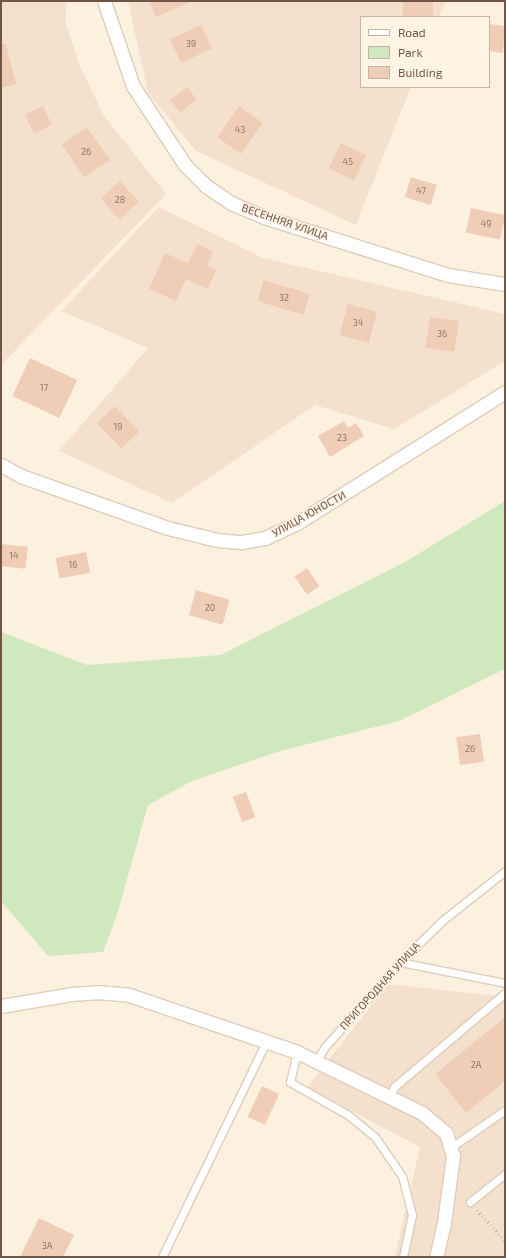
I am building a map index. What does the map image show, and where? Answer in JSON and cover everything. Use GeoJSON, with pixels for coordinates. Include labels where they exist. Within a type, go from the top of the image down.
{"type":"FeatureCollection","features":[{"type":"Feature","properties":{"kind":"street","name":"ВЕСЕННЯЯ УЛИЦА"},"geometry":{"type":"LineString","coordinates":[[104,1],[133,86],[184,165],[206,186],[231,203],[264,218],[448,274],[505,284]]}},
{"type":"Feature","properties":{"kind":"street","name":"УЛИЦА ЮНОСТИ"},"geometry":{"type":"LineString","coordinates":[[1,465],[21,476],[168,528],[217,540],[242,542],[265,538],[297,523],[505,392]]}},
{"type":"Feature","properties":{"kind":"street"},"geometry":{"type":"LineString","coordinates":[[1,1006],[71,994],[97,992],[129,996],[297,1052],[422,1113],[446,1133],[452,1156],[444,1223],[436,1257]]}},
{"type":"Feature","properties":{"kind":"lane","name":"ПРИГОРОДНАЯ УЛИЦА"},"geometry":{"type":"LineString","coordinates":[[316,1061],[324,1048],[400,962],[443,920],[505,871]]}},
{"type":"Feature","properties":{"kind":"lane"},"geometry":{"type":"LineString","coordinates":[[400,962],[505,983]]}},
{"type":"Feature","properties":{"kind":"lane"},"geometry":{"type":"LineString","coordinates":[[390,1097],[394,1087],[505,993]]}},
{"type":"Feature","properties":{"kind":"lane"},"geometry":{"type":"LineString","coordinates":[[162,1257],[266,1042]]}},
{"type":"Feature","properties":{"kind":"lane"},"geometry":{"type":"LineString","coordinates":[[297,1052],[290,1082],[348,1115],[375,1137],[402,1176],[412,1215],[403,1257]]}},
{"type":"Feature","properties":{"kind":"lane"},"geometry":{"type":"LineString","coordinates":[[450,1148],[505,1110]]}},
{"type":"Feature","properties":{"kind":"lane"},"geometry":{"type":"LineString","coordinates":[[470,1202],[505,1174]]}},
{"type":"Feature","properties":{"kind":"path"},"geometry":{"type":"LineString","coordinates":[[470,1202],[505,1240]]}},
{"type":"Feature","properties":{"kind":"shaded area"},"geometry":{"type":"Polygon","coordinates":[[[1,1],[67,1],[65,20],[79,64],[104,116],[166,194],[1,365],[1,1]]]}},
{"type":"Feature","properties":{"kind":"shaded area"},"geometry":{"type":"Polygon","coordinates":[[[128,1],[446,1],[439,16],[360,16],[360,88],[411,88],[356,225],[196,151],[148,93],[128,1]]]}},
{"type":"Feature","properties":{"kind":"shaded area"},"geometry":{"type":"Polygon","coordinates":[[[159,207],[263,258],[505,314],[505,361],[394,429],[315,405],[172,503],[59,451],[148,348],[61,311],[159,207]]]}},
{"type":"Feature","properties":{"kind":"shaded area"},"geometry":{"type":"Polygon","coordinates":[[[388,984],[505,997],[505,1257],[395,1257],[420,1147],[307,1088],[388,984]]]}},
{"type":"Feature","properties":{"kind":"green space"},"geometry":{"type":"Polygon","coordinates":[[[505,501],[505,669],[399,721],[280,751],[192,781],[148,805],[116,918],[103,952],[48,956],[1,901],[1,632],[87,665],[221,655],[405,562],[505,501]]]}},
{"type":"Feature","properties":{"kind":"building"},"geometry":{"type":"Polygon","coordinates":[[[149,1],[193,1],[156,17],[149,1]]]}},
{"type":"Feature","properties":{"kind":"building"},"geometry":{"type":"Polygon","coordinates":[[[403,1],[433,1],[433,16],[403,16],[403,1]]]}},
{"type":"Feature","properties":{"kind":"building"},"geometry":{"type":"Polygon","coordinates":[[[490,24],[505,26],[503,53],[490,51],[490,24]]]}},
{"type":"Feature","properties":{"kind":"building"},"geometry":{"type":"Polygon","coordinates":[[[201,25],[212,49],[181,63],[170,39],[201,25]]]}},
{"type":"Feature","properties":{"kind":"building"},"geometry":{"type":"Polygon","coordinates":[[[1,44],[6,44],[16,84],[1,88],[1,44]]]}},
{"type":"Feature","properties":{"kind":"building"},"geometry":{"type":"Polygon","coordinates":[[[187,87],[197,100],[180,113],[170,100],[187,87]]]}},
{"type":"Feature","properties":{"kind":"building"},"geometry":{"type":"Polygon","coordinates":[[[43,106],[52,125],[34,133],[25,114],[43,106]]]}},
{"type":"Feature","properties":{"kind":"building"},"geometry":{"type":"Polygon","coordinates":[[[239,106],[263,123],[241,154],[217,137],[239,106]]]}},
{"type":"Feature","properties":{"kind":"building"},"geometry":{"type":"Polygon","coordinates":[[[87,127],[110,160],[85,178],[62,145],[87,127]]]}},
{"type":"Feature","properties":{"kind":"building"},"geometry":{"type":"Polygon","coordinates":[[[341,143],[366,155],[354,180],[329,168],[341,143]]]}},
{"type":"Feature","properties":{"kind":"building"},"geometry":{"type":"Polygon","coordinates":[[[411,177],[437,185],[431,205],[405,197],[411,177]]]}},
{"type":"Feature","properties":{"kind":"building"},"geometry":{"type":"Polygon","coordinates":[[[120,181],[139,202],[119,219],[101,198],[120,181]]]}},
{"type":"Feature","properties":{"kind":"building"},"geometry":{"type":"Polygon","coordinates":[[[471,208],[505,215],[500,240],[466,232],[471,208]]]}},
{"type":"Feature","properties":{"kind":"building"},"geometry":{"type":"Polygon","coordinates":[[[197,244],[213,251],[207,266],[216,270],[208,289],[186,279],[176,301],[149,289],[165,253],[188,263],[197,244]]]}},
{"type":"Feature","properties":{"kind":"building"},"geometry":{"type":"Polygon","coordinates":[[[264,280],[310,294],[303,315],[258,301],[264,280]]]}},
{"type":"Feature","properties":{"kind":"building"},"geometry":{"type":"Polygon","coordinates":[[[348,304],[377,312],[369,343],[340,335],[348,304]]]}},
{"type":"Feature","properties":{"kind":"building"},"geometry":{"type":"Polygon","coordinates":[[[430,317],[459,321],[454,352],[426,348],[430,317]]]}},
{"type":"Feature","properties":{"kind":"building"},"geometry":{"type":"Polygon","coordinates":[[[30,358],[77,380],[59,418],[12,396],[30,358]]]}},
{"type":"Feature","properties":{"kind":"building"},"geometry":{"type":"Polygon","coordinates":[[[115,406],[139,431],[121,449],[97,423],[115,406]]]}},
{"type":"Feature","properties":{"kind":"building"},"geometry":{"type":"Polygon","coordinates":[[[344,421],[348,428],[356,423],[364,436],[330,457],[318,436],[344,421]]]}},
{"type":"Feature","properties":{"kind":"building"},"geometry":{"type":"Polygon","coordinates":[[[1,544],[28,547],[26,569],[1,566],[1,544]]]}},
{"type":"Feature","properties":{"kind":"building"},"geometry":{"type":"Polygon","coordinates":[[[86,552],[90,573],[60,579],[56,558],[86,552]]]}},
{"type":"Feature","properties":{"kind":"building"},"geometry":{"type":"Polygon","coordinates":[[[307,568],[319,586],[307,595],[295,576],[307,568]]]}},
{"type":"Feature","properties":{"kind":"building"},"geometry":{"type":"Polygon","coordinates":[[[196,590],[230,600],[222,625],[189,615],[196,590]]]}},
{"type":"Feature","properties":{"kind":"building"},"geometry":{"type":"Polygon","coordinates":[[[480,734],[484,762],[460,765],[456,737],[480,734]]]}},
{"type":"Feature","properties":{"kind":"building"},"geometry":{"type":"Polygon","coordinates":[[[246,792],[255,817],[242,822],[233,797],[246,792]]]}},
{"type":"Feature","properties":{"kind":"building"},"geometry":{"type":"Polygon","coordinates":[[[505,1017],[505,1081],[466,1113],[435,1074],[505,1017]]]}},
{"type":"Feature","properties":{"kind":"building"},"geometry":{"type":"Polygon","coordinates":[[[262,1086],[279,1094],[265,1125],[248,1117],[262,1086]]]}},
{"type":"Feature","properties":{"kind":"building"},"geometry":{"type":"Polygon","coordinates":[[[39,1218],[74,1235],[63,1257],[20,1257],[39,1218]]]}}]}
